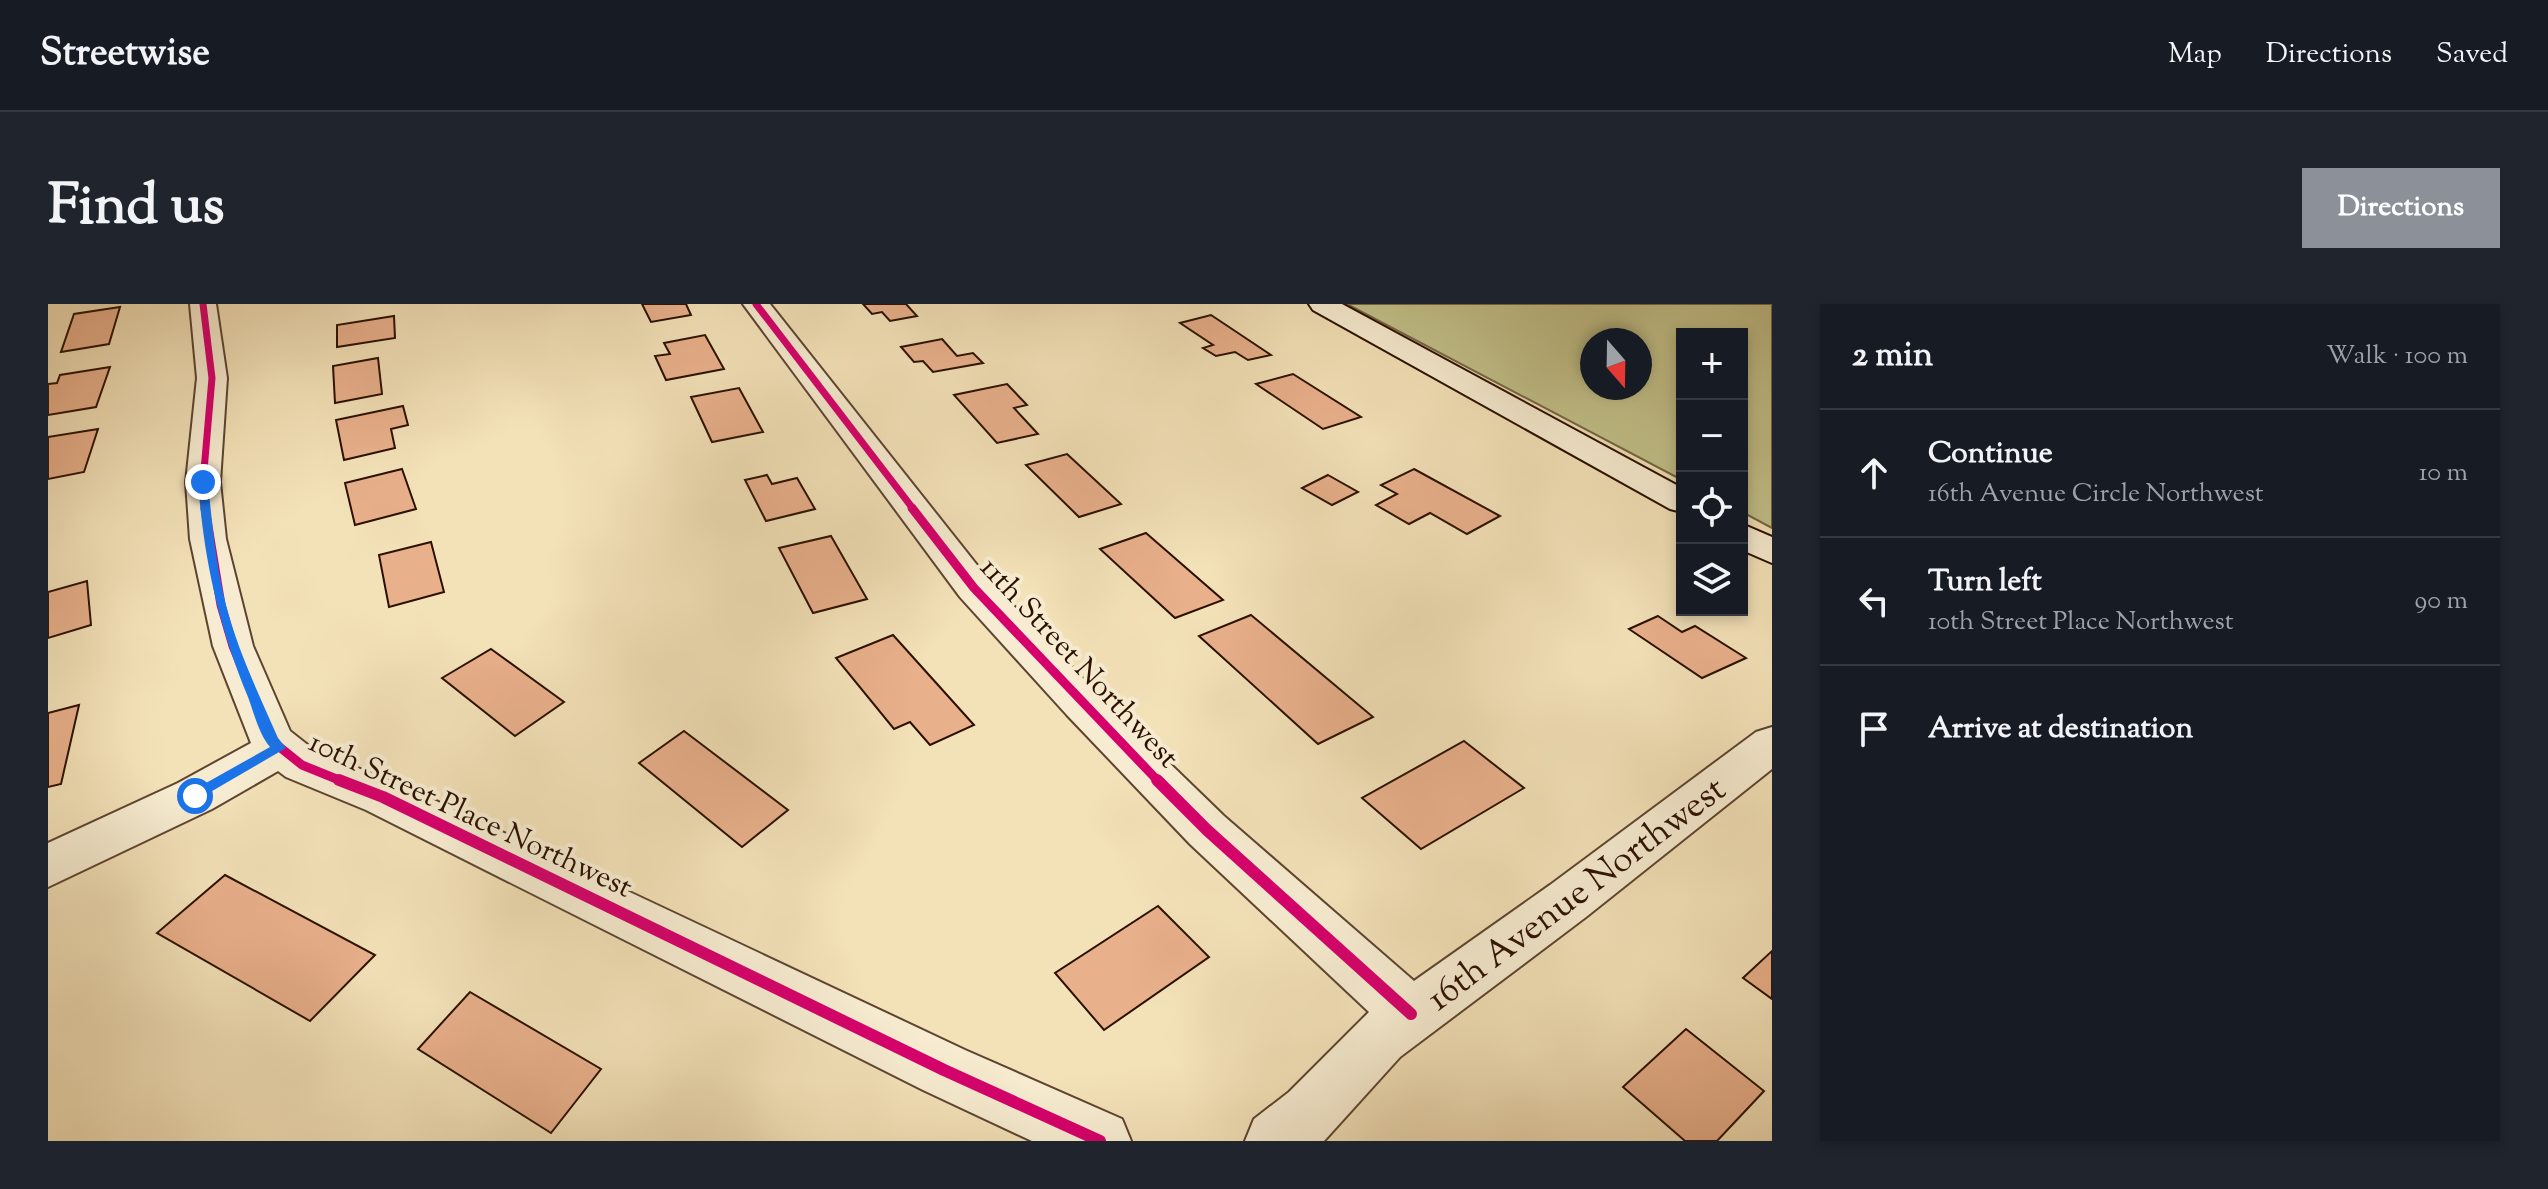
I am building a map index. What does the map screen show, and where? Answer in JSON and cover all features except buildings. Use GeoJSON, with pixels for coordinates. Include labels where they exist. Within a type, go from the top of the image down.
{"type":"FeatureCollection","features":[{"type":"Feature","properties":{"kind":"street","name":"10th Street Place Northwest"},"geometry":{"type":"LineString","coordinates":[[203,304],[212,378],[203,482],[208,539],[233,646],[272,741],[302,765],[383,797],[944,1070],[1100,1141]]}},
{"type":"Feature","properties":{"kind":"street","name":"11th Street Northwest"},"geometry":{"type":"LineString","coordinates":[[756,304],[985,600],[1082,704],[1207,830],[1411,1014]]}},
{"type":"Feature","properties":{"kind":"street"},"geometry":{"type":"LineString","coordinates":[[1322,304],[1676,499]]}},
{"type":"Feature","properties":{"kind":"street"},"geometry":{"type":"LineString","coordinates":[[1748,538],[1772,552]]}},
{"type":"Feature","properties":{"kind":"street","name":"16th Avenue Northwest"},"geometry":{"type":"LineString","coordinates":[[1276,1141],[1310,1113],[1380,1038],[1568,901],[1772,744]]}},
{"type":"Feature","properties":{"kind":"street"},"geometry":{"type":"LineString","coordinates":[[48,866],[195,796],[280,748]]}},
{"type":"Feature","properties":{"kind":"shaded area"},"geometry":{"type":"Polygon","coordinates":[[[1347,304],[1772,304],[1772,528],[1748,515],[1748,328],[1676,328],[1676,477],[1347,304]]]}},
{"type":"Feature","properties":{"kind":"cycle path"},"geometry":{"type":"LineString","coordinates":[[203,304],[212,378],[203,482],[208,539],[233,646],[272,741],[302,765],[383,797],[944,1070],[1100,1141]]}},
{"type":"Feature","properties":{"kind":"cycle path"},"geometry":{"type":"LineString","coordinates":[[756,304],[974,588],[1082,704],[1207,830],[1411,1014]]}},
{"type":"Feature","properties":{"kind":"route"},"geometry":{"type":"LineString","coordinates":[[195,796],[280,748],[272,741],[233,646],[221,605],[208,539],[203,482]]}}]}
